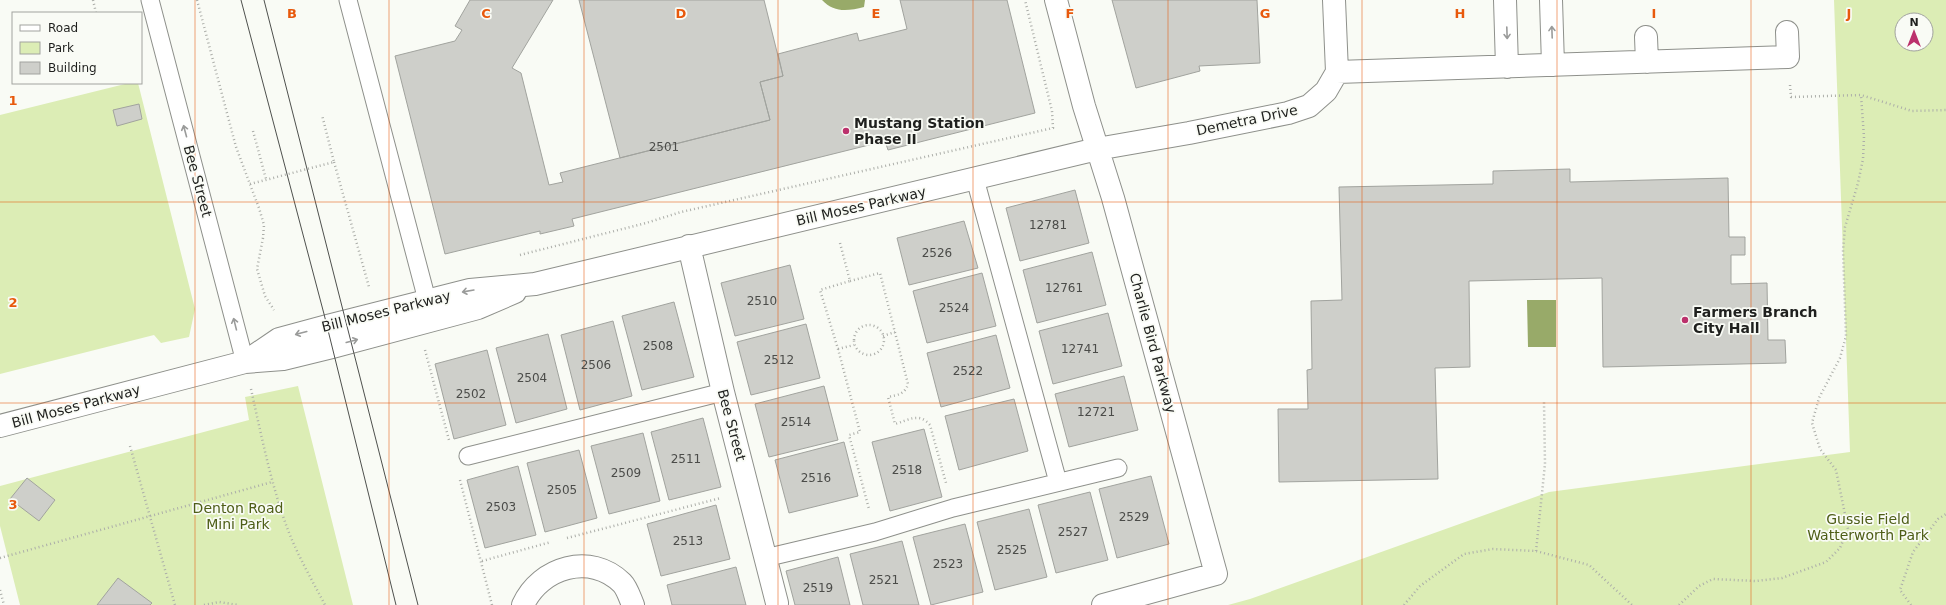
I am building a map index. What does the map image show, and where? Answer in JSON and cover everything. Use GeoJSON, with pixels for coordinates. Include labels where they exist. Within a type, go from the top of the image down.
{"type":"FeatureCollection","features":[{"type":"Feature","properties":{"kind":"street","name":"Charlie Bird Parkway"},"geometry":{"type":"LineString","coordinates":[[1056,0],[1084,106],[1113,198],[1216,574],[1103,605]]}},
{"type":"Feature","properties":{"kind":"street"},"geometry":{"type":"LineString","coordinates":[[1334,0],[1338,72],[1788,58],[1787,32]]}},
{"type":"Feature","properties":{"kind":"street"},"geometry":{"type":"LineString","coordinates":[[1505,0],[1507,67]]}},
{"type":"Feature","properties":{"kind":"street"},"geometry":{"type":"LineString","coordinates":[[1551,0],[1553,65]]}},
{"type":"Feature","properties":{"kind":"street"},"geometry":{"type":"LineString","coordinates":[[1646,37],[1647,62]]}},
{"type":"Feature","properties":{"kind":"street","name":"Demetra Drive"},"geometry":{"type":"LineString","coordinates":[[1189,133],[1288,112],[1309,106],[1326,91],[1338,72]]}},
{"type":"Feature","properties":{"kind":"street","name":"Bill Moses Parkway"},"geometry":{"type":"LineString","coordinates":[[245,362],[279,339],[427,300],[470,290],[535,284],[1097,149],[1189,133]]}},
{"type":"Feature","properties":{"kind":"street","name":"Bee Street"},"geometry":{"type":"LineString","coordinates":[[689,246],[723,392],[777,603]]}},
{"type":"Feature","properties":{"kind":"street","name":"Bill Moses Parkway"},"geometry":{"type":"LineString","coordinates":[[0,426],[245,362],[283,360],[478,308],[535,284]]}},
{"type":"Feature","properties":{"kind":"street"},"geometry":{"type":"LineString","coordinates":[[523,605],[534,587],[549,574],[568,567],[588,567],[607,572],[623,584],[633,605]]}},
{"type":"Feature","properties":{"kind":"lane","name":"Bee Street"},"geometry":{"type":"LineString","coordinates":[[150,0],[245,362]]}},
{"type":"Feature","properties":{"kind":"lane"},"geometry":{"type":"LineString","coordinates":[[348,0],[427,300]]}},
{"type":"Feature","properties":{"kind":"lane"},"geometry":{"type":"LineString","coordinates":[[975,179],[1058,482]]}},
{"type":"Feature","properties":{"kind":"lane"},"geometry":{"type":"LineString","coordinates":[[468,456],[723,392]]}},
{"type":"Feature","properties":{"kind":"lane"},"geometry":{"type":"LineString","coordinates":[[765,558],[875,532],[953,508],[1118,468]]}},
{"type":"Feature","properties":{"kind":"path"},"geometry":{"type":"LineString","coordinates":[[93,0],[96,12]]}},
{"type":"Feature","properties":{"kind":"path"},"geometry":{"type":"LineString","coordinates":[[197,0],[236,147],[264,225],[257,269],[265,296],[270,306],[275,311]]}},
{"type":"Feature","properties":{"kind":"path"},"geometry":{"type":"LineString","coordinates":[[515,256],[681,212],[1053,128],[1052,111],[1025,0]]}},
{"type":"Feature","properties":{"kind":"path"},"geometry":{"type":"LineString","coordinates":[[1788,58],[1791,97],[1861,95],[1912,112],[1946,110]]}},
{"type":"Feature","properties":{"kind":"path"},"geometry":{"type":"LineString","coordinates":[[1679,605],[1699,586],[1714,579],[1756,581],[1782,578],[1826,562],[1840,548],[1848,529],[1836,470],[1820,449],[1812,423],[1819,398],[1840,358],[1846,336],[1843,250],[1845,228],[1858,183],[1863,159],[1864,137],[1861,95]]}},
{"type":"Feature","properties":{"kind":"path"},"geometry":{"type":"LineString","coordinates":[[322,115],[370,292]]}},
{"type":"Feature","properties":{"kind":"path"},"geometry":{"type":"LineString","coordinates":[[253,131],[266,179]]}},
{"type":"Feature","properties":{"kind":"path"},"geometry":{"type":"LineString","coordinates":[[250,184],[334,162]]}},
{"type":"Feature","properties":{"kind":"path"},"geometry":{"type":"LineString","coordinates":[[840,243],[850,281]]}},
{"type":"Feature","properties":{"kind":"path"},"geometry":{"type":"LineString","coordinates":[[875,532],[849,435],[860,432],[838,349],[820,290],[880,273],[908,384],[906,390],[902,394],[888,397],[895,424],[918,417],[924,418],[930,425],[953,508]]}},
{"type":"Feature","properties":{"kind":"path"},"geometry":{"type":"LineString","coordinates":[[861,327],[876,327],[883,336],[882,348],[874,355],[864,355],[854,344],[855,334],[861,327]]}},
{"type":"Feature","properties":{"kind":"path"},"geometry":{"type":"LineString","coordinates":[[883,336],[895,332]]}},
{"type":"Feature","properties":{"kind":"path"},"geometry":{"type":"LineString","coordinates":[[838,349],[854,344]]}},
{"type":"Feature","properties":{"kind":"path"},"geometry":{"type":"LineString","coordinates":[[245,362],[272,482],[285,524],[298,554],[324,605]]}},
{"type":"Feature","properties":{"kind":"path"},"geometry":{"type":"LineString","coordinates":[[1536,551],[1545,464],[1544,402]]}},
{"type":"Feature","properties":{"kind":"path"},"geometry":{"type":"LineString","coordinates":[[130,446],[148,516],[175,605]]}},
{"type":"Feature","properties":{"kind":"path"},"geometry":{"type":"LineString","coordinates":[[0,558],[272,482]]}},
{"type":"Feature","properties":{"kind":"path"},"geometry":{"type":"LineString","coordinates":[[565,538],[749,490]]}},
{"type":"Feature","properties":{"kind":"path"},"geometry":{"type":"LineString","coordinates":[[1911,605],[1900,590],[1913,552],[1938,519],[1946,514]]}},
{"type":"Feature","properties":{"kind":"path"},"geometry":{"type":"LineString","coordinates":[[482,561],[558,540]]}},
{"type":"Feature","properties":{"kind":"path"},"geometry":{"type":"LineString","coordinates":[[1404,605],[1420,586],[1464,554],[1494,549],[1536,551],[1589,565],[1632,605]]}},
{"type":"Feature","properties":{"kind":"path"},"geometry":{"type":"LineString","coordinates":[[0,590],[4,605]]}},
{"type":"Feature","properties":{"kind":"path"},"geometry":{"type":"LineString","coordinates":[[204,605],[220,602],[238,605]]}},
{"type":"Feature","properties":{"kind":"green space","name":"Gussie Field Watterworth Park"},"geometry":{"type":"Polygon","coordinates":[[[1834,0],[1946,0],[1946,605],[1228,605],[1250,599],[1549,492],[1850,452],[1834,0]]]}},
{"type":"Feature","properties":{"kind":"green space"},"geometry":{"type":"Polygon","coordinates":[[[125,84],[138,84],[195,309],[189,337],[161,343],[154,335],[0,374],[0,115],[125,84]]]}},
{"type":"Feature","properties":{"kind":"green space","name":"Denton Road Mini Park"},"geometry":{"type":"Polygon","coordinates":[[[298,386],[353,605],[20,605],[0,526],[0,486],[249,420],[245,397],[298,386]]]}},
{"type":"Feature","properties":{"kind":"shaded area"},"geometry":{"type":"Polygon","coordinates":[[[822,0],[865,0],[864,7],[842,10],[831,7],[822,0]]]}},
{"type":"Feature","properties":{"kind":"shaded area"},"geometry":{"type":"Polygon","coordinates":[[[1527,300],[1556,300],[1556,347],[1528,347],[1527,300]]]}},
{"type":"Feature","properties":{"kind":"building","name":"Mustang Station Phase II"},"geometry":{"type":"Polygon","coordinates":[[[470,0],[553,0],[512,68],[521,73],[549,185],[563,182],[560,173],[770,120],[760,82],[783,76],[778,54],[857,33],[859,41],[907,29],[900,0],[1007,0],[1035,113],[888,150],[885,141],[572,219],[574,226],[540,234],[540,231],[445,254],[395,56],[455,41],[462,30],[455,26],[470,0]]]}},
{"type":"Feature","properties":{"kind":"building"},"geometry":{"type":"Polygon","coordinates":[[[579,0],[764,0],[783,76],[760,82],[770,120],[620,158],[579,0]]]}},
{"type":"Feature","properties":{"kind":"building"},"geometry":{"type":"Polygon","coordinates":[[[1112,0],[1257,0],[1260,63],[1199,66],[1200,71],[1136,88],[1112,0]]]}},
{"type":"Feature","properties":{"kind":"building"},"geometry":{"type":"Polygon","coordinates":[[[139,104],[142,119],[117,126],[113,110],[139,104]]]}},
{"type":"Feature","properties":{"kind":"building","name":"Farmers Branch City Hall"},"geometry":{"type":"Polygon","coordinates":[[[1570,169],[1570,182],[1728,178],[1729,237],[1745,237],[1745,255],[1731,255],[1731,284],[1767,283],[1768,340],[1785,340],[1786,363],[1603,367],[1602,278],[1469,281],[1470,367],[1435,368],[1438,479],[1279,482],[1278,409],[1308,409],[1307,370],[1312,369],[1311,301],[1342,300],[1339,187],[1493,184],[1493,171],[1570,169]]]}},
{"type":"Feature","properties":{"kind":"building"},"geometry":{"type":"Polygon","coordinates":[[[1075,190],[1089,243],[1020,261],[1006,208],[1075,190]]]}},
{"type":"Feature","properties":{"kind":"building"},"geometry":{"type":"Polygon","coordinates":[[[964,221],[978,268],[909,285],[897,238],[964,221]]]}},
{"type":"Feature","properties":{"kind":"building"},"geometry":{"type":"Polygon","coordinates":[[[1092,252],[1106,305],[1037,323],[1023,270],[1092,252]]]}},
{"type":"Feature","properties":{"kind":"building"},"geometry":{"type":"Polygon","coordinates":[[[790,265],[804,319],[735,336],[721,283],[790,265]]]}},
{"type":"Feature","properties":{"kind":"building"},"geometry":{"type":"Polygon","coordinates":[[[982,273],[996,326],[927,343],[913,291],[982,273]]]}},
{"type":"Feature","properties":{"kind":"building"},"geometry":{"type":"Polygon","coordinates":[[[674,302],[694,377],[642,390],[622,316],[674,302]]]}},
{"type":"Feature","properties":{"kind":"building"},"geometry":{"type":"Polygon","coordinates":[[[1108,313],[1122,366],[1053,384],[1039,331],[1108,313]]]}},
{"type":"Feature","properties":{"kind":"building"},"geometry":{"type":"Polygon","coordinates":[[[613,321],[632,396],[580,410],[561,335],[613,321]]]}},
{"type":"Feature","properties":{"kind":"building"},"geometry":{"type":"Polygon","coordinates":[[[806,324],[820,378],[751,395],[737,342],[806,324]]]}},
{"type":"Feature","properties":{"kind":"building"},"geometry":{"type":"Polygon","coordinates":[[[548,334],[567,409],[516,423],[496,348],[548,334]]]}},
{"type":"Feature","properties":{"kind":"building"},"geometry":{"type":"Polygon","coordinates":[[[996,335],[1010,388],[941,407],[927,353],[996,335]]]}},
{"type":"Feature","properties":{"kind":"building"},"geometry":{"type":"Polygon","coordinates":[[[487,350],[506,425],[454,439],[435,364],[487,350]]]}},
{"type":"Feature","properties":{"kind":"building"},"geometry":{"type":"Polygon","coordinates":[[[1124,376],[1138,430],[1069,447],[1055,394],[1124,376]]]}},
{"type":"Feature","properties":{"kind":"building"},"geometry":{"type":"Polygon","coordinates":[[[824,386],[838,440],[769,457],[755,404],[824,386]]]}},
{"type":"Feature","properties":{"kind":"building"},"geometry":{"type":"Polygon","coordinates":[[[1014,399],[1028,451],[959,470],[945,416],[1014,399]]]}},
{"type":"Feature","properties":{"kind":"building"},"geometry":{"type":"Polygon","coordinates":[[[703,418],[721,487],[669,500],[651,432],[703,418]]]}},
{"type":"Feature","properties":{"kind":"building"},"geometry":{"type":"Polygon","coordinates":[[[924,429],[942,497],[890,511],[872,442],[924,429]]]}},
{"type":"Feature","properties":{"kind":"building"},"geometry":{"type":"Polygon","coordinates":[[[643,433],[660,501],[609,514],[591,446],[643,433]]]}},
{"type":"Feature","properties":{"kind":"building"},"geometry":{"type":"Polygon","coordinates":[[[844,442],[858,496],[789,513],[775,460],[844,442]]]}},
{"type":"Feature","properties":{"kind":"building"},"geometry":{"type":"Polygon","coordinates":[[[579,450],[597,518],[545,532],[527,463],[579,450]]]}},
{"type":"Feature","properties":{"kind":"building"},"geometry":{"type":"Polygon","coordinates":[[[518,466],[536,535],[485,548],[467,480],[518,466]]]}},
{"type":"Feature","properties":{"kind":"building"},"geometry":{"type":"Polygon","coordinates":[[[1151,476],[1169,544],[1117,558],[1099,489],[1151,476]]]}},
{"type":"Feature","properties":{"kind":"building"},"geometry":{"type":"Polygon","coordinates":[[[27,478],[55,500],[39,521],[10,499],[27,478]]]}},
{"type":"Feature","properties":{"kind":"building"},"geometry":{"type":"Polygon","coordinates":[[[1090,492],[1108,560],[1056,573],[1038,505],[1090,492]]]}},
{"type":"Feature","properties":{"kind":"building"},"geometry":{"type":"Polygon","coordinates":[[[716,505],[730,559],[661,576],[647,524],[716,505]]]}},
{"type":"Feature","properties":{"kind":"building"},"geometry":{"type":"Polygon","coordinates":[[[1029,509],[1047,577],[995,590],[977,522],[1029,509]]]}},
{"type":"Feature","properties":{"kind":"building"},"geometry":{"type":"Polygon","coordinates":[[[965,524],[983,592],[931,605],[913,537],[965,524]]]}},
{"type":"Feature","properties":{"kind":"building"},"geometry":{"type":"Polygon","coordinates":[[[902,541],[919,605],[863,605],[850,554],[902,541]]]}},
{"type":"Feature","properties":{"kind":"building"},"geometry":{"type":"Polygon","coordinates":[[[838,557],[850,605],[795,605],[786,571],[838,557]]]}},
{"type":"Feature","properties":{"kind":"building"},"geometry":{"type":"Polygon","coordinates":[[[736,567],[746,605],[672,605],[667,585],[736,567]]]}},
{"type":"Feature","properties":{"kind":"building"},"geometry":{"type":"Polygon","coordinates":[[[118,578],[152,603],[150,605],[97,605],[118,578]]]}},
{"type":"Feature","properties":{"kind":"tram line"},"geometry":{"type":"LineString","coordinates":[[241,0],[324,314],[396,605]]}},
{"type":"Feature","properties":{"kind":"tram line"},"geometry":{"type":"LineString","coordinates":[[264,0],[418,605]]}},
{"type":"Feature","properties":{"kind":"place","name":"Mustang Station Phase II"},"geometry":{"type":"Point","coordinates":[846,131]}},
{"type":"Feature","properties":{"kind":"place","name":"Farmers Branch City Hall"},"geometry":{"type":"Point","coordinates":[1685,320]}}]}
